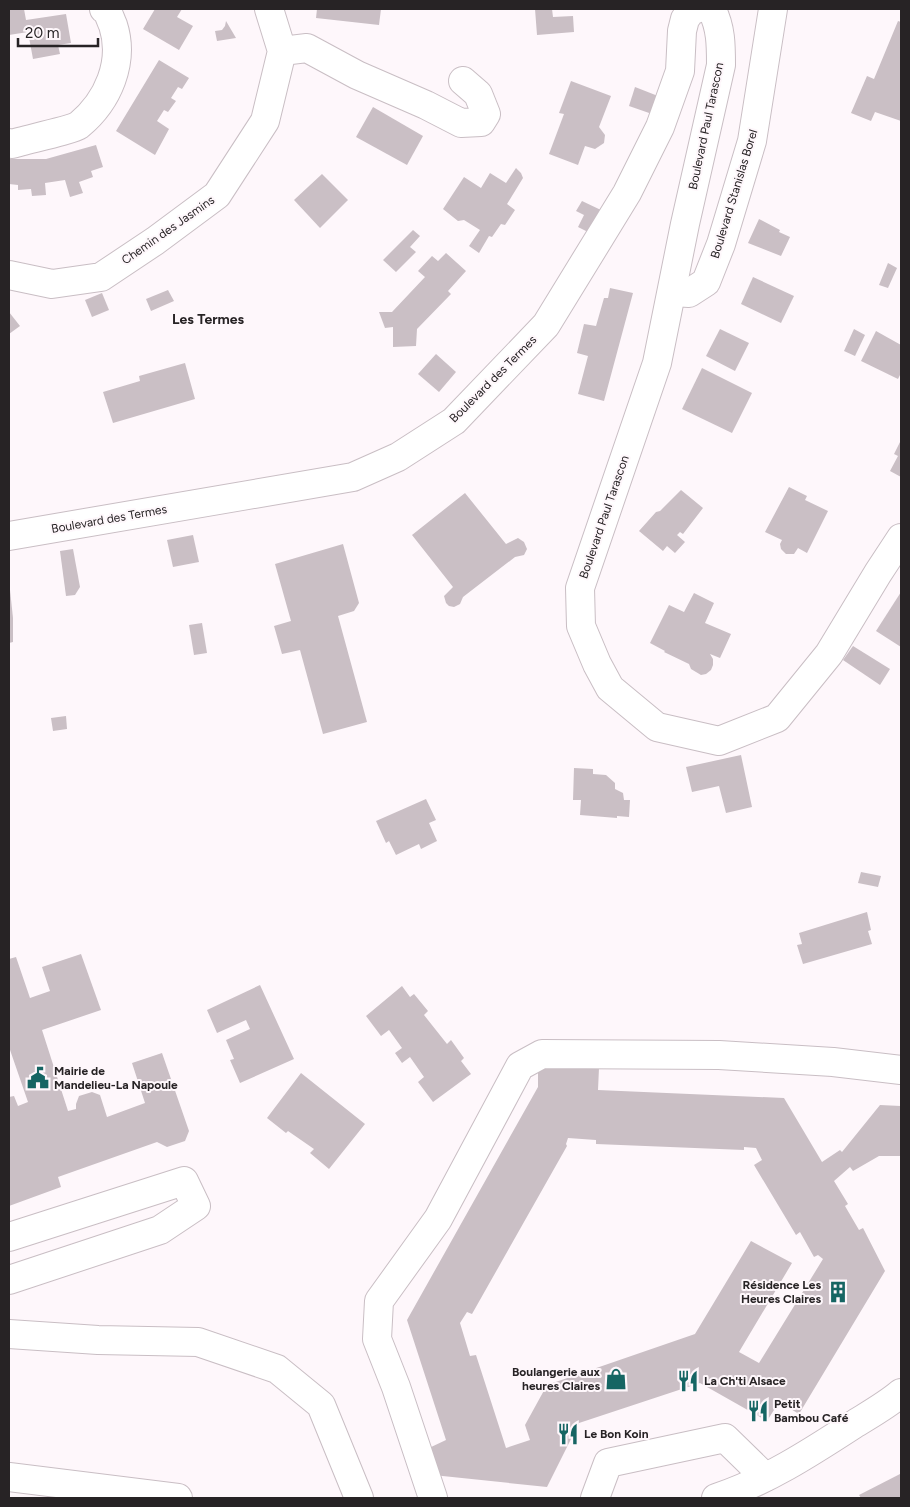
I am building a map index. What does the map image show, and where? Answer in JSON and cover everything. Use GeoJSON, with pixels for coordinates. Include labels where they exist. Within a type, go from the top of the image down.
{"type":"FeatureCollection","features":[{"type":"Feature","properties":{"kind":"street"},"geometry":{"type":"LineString","coordinates":[[9,143],[12,144],[78,126],[104,98],[115,70],[116,36],[108,11],[104,9]]}},
{"type":"Feature","properties":{"kind":"street"},"geometry":{"type":"LineString","coordinates":[[269,9],[282,51],[307,48],[357,76],[461,122],[481,122],[486,114],[478,94],[463,81]]}},
{"type":"Feature","properties":{"kind":"street","name":"Boulevard des Termes"},"geometry":{"type":"LineString","coordinates":[[9,536],[353,477],[398,457],[454,421],[546,325],[627,194],[660,127],[680,71],[682,31],[691,11],[696,9]]}},
{"type":"Feature","properties":{"kind":"street","name":"Boulevard Paul Tarascon"},"geometry":{"type":"LineString","coordinates":[[708,9],[712,10],[720,30],[721,65],[685,224],[673,292],[657,362],[580,588],[581,626],[597,664],[610,688],[658,727],[719,741],[777,718],[829,654],[901,538]]}},
{"type":"Feature","properties":{"kind":"street","name":"Boulevard Stanislas Borel"},"geometry":{"type":"LineString","coordinates":[[673,292],[689,293],[706,282],[721,244],[752,141],[773,9]]}},
{"type":"Feature","properties":{"kind":"street","name":"Chemin des Jasmins"},"geometry":{"type":"LineString","coordinates":[[9,275],[52,284],[101,277],[155,241],[217,195],[264,121],[282,51]]}},
{"type":"Feature","properties":{"kind":"street"},"geometry":{"type":"LineString","coordinates":[[433,1498],[396,1387],[377,1339],[379,1301],[438,1219],[520,1066],[542,1054],[719,1054],[833,1062],[901,1070]]}},
{"type":"Feature","properties":{"kind":"street"},"geometry":{"type":"LineString","coordinates":[[9,1237],[184,1181],[196,1206],[160,1230],[9,1280]]}},
{"type":"Feature","properties":{"kind":"street"},"geometry":{"type":"LineString","coordinates":[[9,1334],[98,1340],[198,1342],[277,1369],[321,1405],[359,1498]]}},
{"type":"Feature","properties":{"kind":"street"},"geometry":{"type":"LineString","coordinates":[[716,1498],[765,1477],[810,1453],[901,1393]]}},
{"type":"Feature","properties":{"kind":"street"},"geometry":{"type":"LineString","coordinates":[[595,1498],[608,1463],[725,1438],[765,1477]]}},
{"type":"Feature","properties":{"kind":"street"},"geometry":{"type":"LineString","coordinates":[[9,1477],[178,1498]]}},
{"type":"Feature","properties":{"kind":"building"},"geometry":{"type":"Polygon","coordinates":[[[9,9],[24,9],[26,20],[66,14],[71,43],[58,45],[60,54],[33,59],[28,32],[9,35],[9,9]]]}},
{"type":"Feature","properties":{"kind":"building"},"geometry":{"type":"Polygon","coordinates":[[[155,9],[182,9],[177,17],[193,26],[179,50],[143,29],[155,9]]]}},
{"type":"Feature","properties":{"kind":"building"},"geometry":{"type":"Polygon","coordinates":[[[317,9],[381,9],[379,25],[316,18],[317,9]]]}},
{"type":"Feature","properties":{"kind":"building"},"geometry":{"type":"Polygon","coordinates":[[[535,9],[552,9],[553,17],[573,16],[574,32],[537,35],[535,9]]]}},
{"type":"Feature","properties":{"kind":"building"},"geometry":{"type":"Polygon","coordinates":[[[226,21],[236,38],[217,41],[215,31],[222,30],[226,21]]]}},
{"type":"Feature","properties":{"kind":"building"},"geometry":{"type":"Polygon","coordinates":[[[898,21],[901,22],[901,121],[875,112],[871,121],[851,113],[867,76],[874,79],[898,21]]]}},
{"type":"Feature","properties":{"kind":"building"},"geometry":{"type":"Polygon","coordinates":[[[159,60],[189,78],[182,89],[178,87],[171,98],[176,101],[168,112],[164,110],[157,121],[169,129],[155,155],[116,131],[159,60]]]}},
{"type":"Feature","properties":{"kind":"building"},"geometry":{"type":"Polygon","coordinates":[[[571,81],[611,96],[599,127],[605,135],[604,143],[595,149],[585,146],[578,165],[549,154],[564,114],[559,113],[571,81]]]}},
{"type":"Feature","properties":{"kind":"building"},"geometry":{"type":"Polygon","coordinates":[[[635,87],[658,96],[652,114],[629,106],[635,87]]]}},
{"type":"Feature","properties":{"kind":"building"},"geometry":{"type":"Polygon","coordinates":[[[373,107],[423,136],[407,165],[356,137],[373,107]]]}},
{"type":"Feature","properties":{"kind":"building"},"geometry":{"type":"Polygon","coordinates":[[[96,145],[103,167],[91,171],[93,177],[79,182],[83,193],[70,197],[65,180],[45,183],[46,195],[32,196],[31,189],[18,190],[18,185],[9,184],[9,159],[46,159],[96,145]]]}},
{"type":"Feature","properties":{"kind":"building"},"geometry":{"type":"Polygon","coordinates":[[[516,168],[523,178],[507,204],[515,210],[505,225],[501,224],[492,237],[489,236],[479,253],[469,246],[480,230],[464,220],[458,221],[443,209],[464,177],[481,188],[490,173],[506,183],[516,168]]]}},
{"type":"Feature","properties":{"kind":"building"},"geometry":{"type":"Polygon","coordinates":[[[322,174],[348,200],[320,228],[294,200],[322,174]]]}},
{"type":"Feature","properties":{"kind":"building"},"geometry":{"type":"Polygon","coordinates":[[[582,201],[603,211],[590,233],[578,227],[584,215],[576,211],[582,201]]]}},
{"type":"Feature","properties":{"kind":"building"},"geometry":{"type":"Polygon","coordinates":[[[759,219],[790,237],[781,256],[748,243],[759,219]]]}},
{"type":"Feature","properties":{"kind":"building"},"geometry":{"type":"Polygon","coordinates":[[[413,230],[420,236],[410,247],[416,252],[396,272],[383,260],[413,230]]]}},
{"type":"Feature","properties":{"kind":"building"},"geometry":{"type":"Polygon","coordinates":[[[446,253],[466,271],[448,291],[451,294],[417,329],[416,346],[393,347],[393,327],[385,328],[379,312],[392,312],[425,277],[418,271],[432,256],[438,261],[446,253]]]}},
{"type":"Feature","properties":{"kind":"building"},"geometry":{"type":"Polygon","coordinates":[[[888,263],[897,268],[888,288],[879,285],[888,263]]]}},
{"type":"Feature","properties":{"kind":"building"},"geometry":{"type":"Polygon","coordinates":[[[753,277],[794,296],[781,323],[741,304],[753,277]]]}},
{"type":"Feature","properties":{"kind":"building"},"geometry":{"type":"Polygon","coordinates":[[[610,288],[633,293],[604,401],[578,394],[588,356],[577,353],[584,324],[596,326],[604,298],[608,298],[610,288]]]}},
{"type":"Feature","properties":{"kind":"building"},"geometry":{"type":"Polygon","coordinates":[[[168,290],[174,301],[151,311],[146,299],[168,290]]]}},
{"type":"Feature","properties":{"kind":"building"},"geometry":{"type":"Polygon","coordinates":[[[102,293],[109,310],[92,317],[85,300],[102,293]]]}},
{"type":"Feature","properties":{"kind":"building"},"geometry":{"type":"Polygon","coordinates":[[[9,312],[20,326],[9,334],[9,312]]]}},
{"type":"Feature","properties":{"kind":"building"},"geometry":{"type":"Polygon","coordinates":[[[720,329],[749,343],[735,371],[706,356],[720,329]]]}},
{"type":"Feature","properties":{"kind":"building"},"geometry":{"type":"Polygon","coordinates":[[[854,329],[865,335],[855,356],[844,351],[854,329]]]}},
{"type":"Feature","properties":{"kind":"building"},"geometry":{"type":"Polygon","coordinates":[[[876,331],[901,345],[901,373],[898,379],[861,361],[876,331]]]}},
{"type":"Feature","properties":{"kind":"building"},"geometry":{"type":"Polygon","coordinates":[[[436,354],[456,372],[439,392],[418,374],[436,354]]]}},
{"type":"Feature","properties":{"kind":"building"},"geometry":{"type":"Polygon","coordinates":[[[185,363],[195,399],[113,423],[103,392],[140,381],[139,376],[185,363]]]}},
{"type":"Feature","properties":{"kind":"building"},"geometry":{"type":"Polygon","coordinates":[[[702,368],[752,393],[732,433],[682,409],[702,368]]]}},
{"type":"Feature","properties":{"kind":"building"},"geometry":{"type":"Polygon","coordinates":[[[901,440],[901,477],[890,471],[898,456],[894,454],[901,440]]]}},
{"type":"Feature","properties":{"kind":"building"},"geometry":{"type":"Polygon","coordinates":[[[789,487],[807,496],[805,500],[828,511],[807,553],[798,548],[794,554],[786,554],[781,549],[780,544],[782,540],[765,532],[789,487]]]}},
{"type":"Feature","properties":{"kind":"building"},"geometry":{"type":"Polygon","coordinates":[[[681,490],[703,508],[683,534],[680,532],[677,535],[685,542],[675,553],[667,546],[663,551],[639,531],[656,512],[660,511],[681,490]]]}},
{"type":"Feature","properties":{"kind":"building"},"geometry":{"type":"Polygon","coordinates":[[[465,493],[506,544],[518,538],[524,542],[527,549],[524,555],[515,557],[463,597],[460,604],[454,607],[446,603],[444,596],[453,587],[412,535],[465,493]]]}},
{"type":"Feature","properties":{"kind":"building"},"geometry":{"type":"Polygon","coordinates":[[[193,535],[199,562],[173,567],[167,540],[193,535]]]}},
{"type":"Feature","properties":{"kind":"building"},"geometry":{"type":"Polygon","coordinates":[[[343,544],[359,603],[354,611],[338,616],[367,722],[323,734],[300,650],[282,654],[274,626],[291,621],[275,564],[343,544]]]}},
{"type":"Feature","properties":{"kind":"building"},"geometry":{"type":"Polygon","coordinates":[[[73,549],[80,587],[75,595],[66,596],[60,551],[73,549]]]}},
{"type":"Feature","properties":{"kind":"building"},"geometry":{"type":"Polygon","coordinates":[[[9,590],[13,618],[13,642],[9,643],[9,590]]]}},
{"type":"Feature","properties":{"kind":"building"},"geometry":{"type":"Polygon","coordinates":[[[901,592],[901,647],[876,631],[901,592]]]}},
{"type":"Feature","properties":{"kind":"building"},"geometry":{"type":"Polygon","coordinates":[[[694,593],[714,603],[705,623],[731,634],[720,658],[710,654],[713,659],[711,670],[701,675],[691,669],[689,664],[650,643],[669,605],[684,612],[694,593]]]}},
{"type":"Feature","properties":{"kind":"building"},"geometry":{"type":"Polygon","coordinates":[[[202,623],[207,653],[194,655],[189,625],[202,623]]]}},
{"type":"Feature","properties":{"kind":"building"},"geometry":{"type":"Polygon","coordinates":[[[853,646],[890,669],[880,685],[843,660],[853,646]]]}},
{"type":"Feature","properties":{"kind":"building"},"geometry":{"type":"Polygon","coordinates":[[[66,716],[67,729],[53,731],[51,718],[66,716]]]}},
{"type":"Feature","properties":{"kind":"building"},"geometry":{"type":"Polygon","coordinates":[[[741,755],[752,807],[726,813],[719,786],[692,792],[686,767],[741,755]]]}},
{"type":"Feature","properties":{"kind":"building"},"geometry":{"type":"Polygon","coordinates":[[[574,768],[593,769],[593,774],[606,775],[615,783],[615,789],[623,793],[624,800],[630,800],[629,817],[580,815],[581,800],[573,800],[574,768]]]}},
{"type":"Feature","properties":{"kind":"building"},"geometry":{"type":"Polygon","coordinates":[[[426,799],[436,820],[429,823],[437,841],[421,849],[419,844],[396,855],[389,841],[386,843],[376,821],[426,799]]]}},
{"type":"Feature","properties":{"kind":"building"},"geometry":{"type":"Polygon","coordinates":[[[861,872],[881,876],[878,887],[858,883],[861,872]]]}},
{"type":"Feature","properties":{"kind":"building"},"geometry":{"type":"Polygon","coordinates":[[[867,912],[871,930],[868,931],[872,944],[803,964],[797,945],[802,944],[799,933],[867,912]]]}},
{"type":"Feature","properties":{"kind":"building","name":"Mairie de Mandelieu-La Napoule"},"geometry":{"type":"Polygon","coordinates":[[[81,954],[101,1010],[42,1030],[68,1111],[76,1109],[79,1096],[92,1092],[100,1095],[107,1117],[145,1103],[132,1063],[162,1053],[189,1131],[185,1141],[167,1147],[157,1142],[58,1177],[61,1187],[9,1206],[9,1097],[14,1096],[18,1106],[28,1102],[9,1047],[9,959],[16,957],[30,998],[50,991],[42,967],[81,954]]]}},
{"type":"Feature","properties":{"kind":"building"},"geometry":{"type":"Polygon","coordinates":[[[260,985],[294,1059],[240,1083],[230,1060],[234,1059],[226,1040],[250,1029],[246,1020],[217,1033],[207,1010],[260,985]]]}},
{"type":"Feature","properties":{"kind":"building"},"geometry":{"type":"Polygon","coordinates":[[[402,986],[410,997],[414,994],[428,1011],[424,1015],[447,1044],[451,1040],[464,1058],[461,1061],[471,1074],[433,1102],[418,1082],[424,1077],[410,1057],[402,1063],[395,1053],[402,1048],[389,1030],[381,1036],[366,1016],[402,986]]]}},
{"type":"Feature","properties":{"kind":"building","name":"Résidence Les Heures Claires"},"geometry":{"type":"Polygon","coordinates":[[[538,1066],[599,1068],[598,1090],[784,1098],[822,1162],[840,1150],[842,1152],[880,1105],[901,1106],[901,1156],[879,1156],[853,1171],[850,1167],[834,1181],[848,1204],[845,1206],[859,1230],[863,1228],[885,1271],[799,1414],[779,1402],[767,1421],[700,1383],[579,1423],[547,1487],[433,1475],[429,1448],[446,1440],[407,1320],[538,1087],[538,1066]],[[568,1138],[567,1146],[472,1314],[467,1312],[460,1323],[470,1356],[476,1355],[506,1448],[530,1440],[525,1425],[547,1385],[695,1334],[751,1241],[792,1263],[739,1352],[759,1363],[823,1259],[818,1255],[814,1257],[800,1232],[796,1235],[754,1165],[762,1160],[756,1148],[744,1147],[744,1150],[596,1144],[596,1140],[568,1138]]]}},
{"type":"Feature","properties":{"kind":"building"},"geometry":{"type":"Polygon","coordinates":[[[301,1073],[365,1124],[329,1169],[310,1153],[314,1149],[288,1131],[286,1133],[267,1118],[301,1073]]]}},
{"type":"Feature","properties":{"kind":"building"},"geometry":{"type":"Polygon","coordinates":[[[900,1474],[901,1498],[861,1498],[859,1495],[900,1474]]]}},
{"type":"Feature","properties":{"kind":"place","name":"Mairie de Mandelieu-La Napoule"},"geometry":{"type":"Point","coordinates":[38,1078]}},
{"type":"Feature","properties":{"kind":"place","name":"Résidence Les Heures Claires"},"geometry":{"type":"Point","coordinates":[838,1292]}},
{"type":"Feature","properties":{"kind":"place","name":"Boulangerie aux heures Claires"},"geometry":{"type":"Point","coordinates":[616,1379]}},
{"type":"Feature","properties":{"kind":"place","name":"La Ch'ti Alsace"},"geometry":{"type":"Point","coordinates":[688,1381]}},
{"type":"Feature","properties":{"kind":"place","name":"Petit Bambou Café"},"geometry":{"type":"Point","coordinates":[758,1411]}},
{"type":"Feature","properties":{"kind":"place","name":"Le Bon Koin"},"geometry":{"type":"Point","coordinates":[568,1434]}},
{"type":"Feature","properties":{"kind":"district","name":"Les Termes"},"geometry":{"type":"Point","coordinates":[208,319]}}]}
